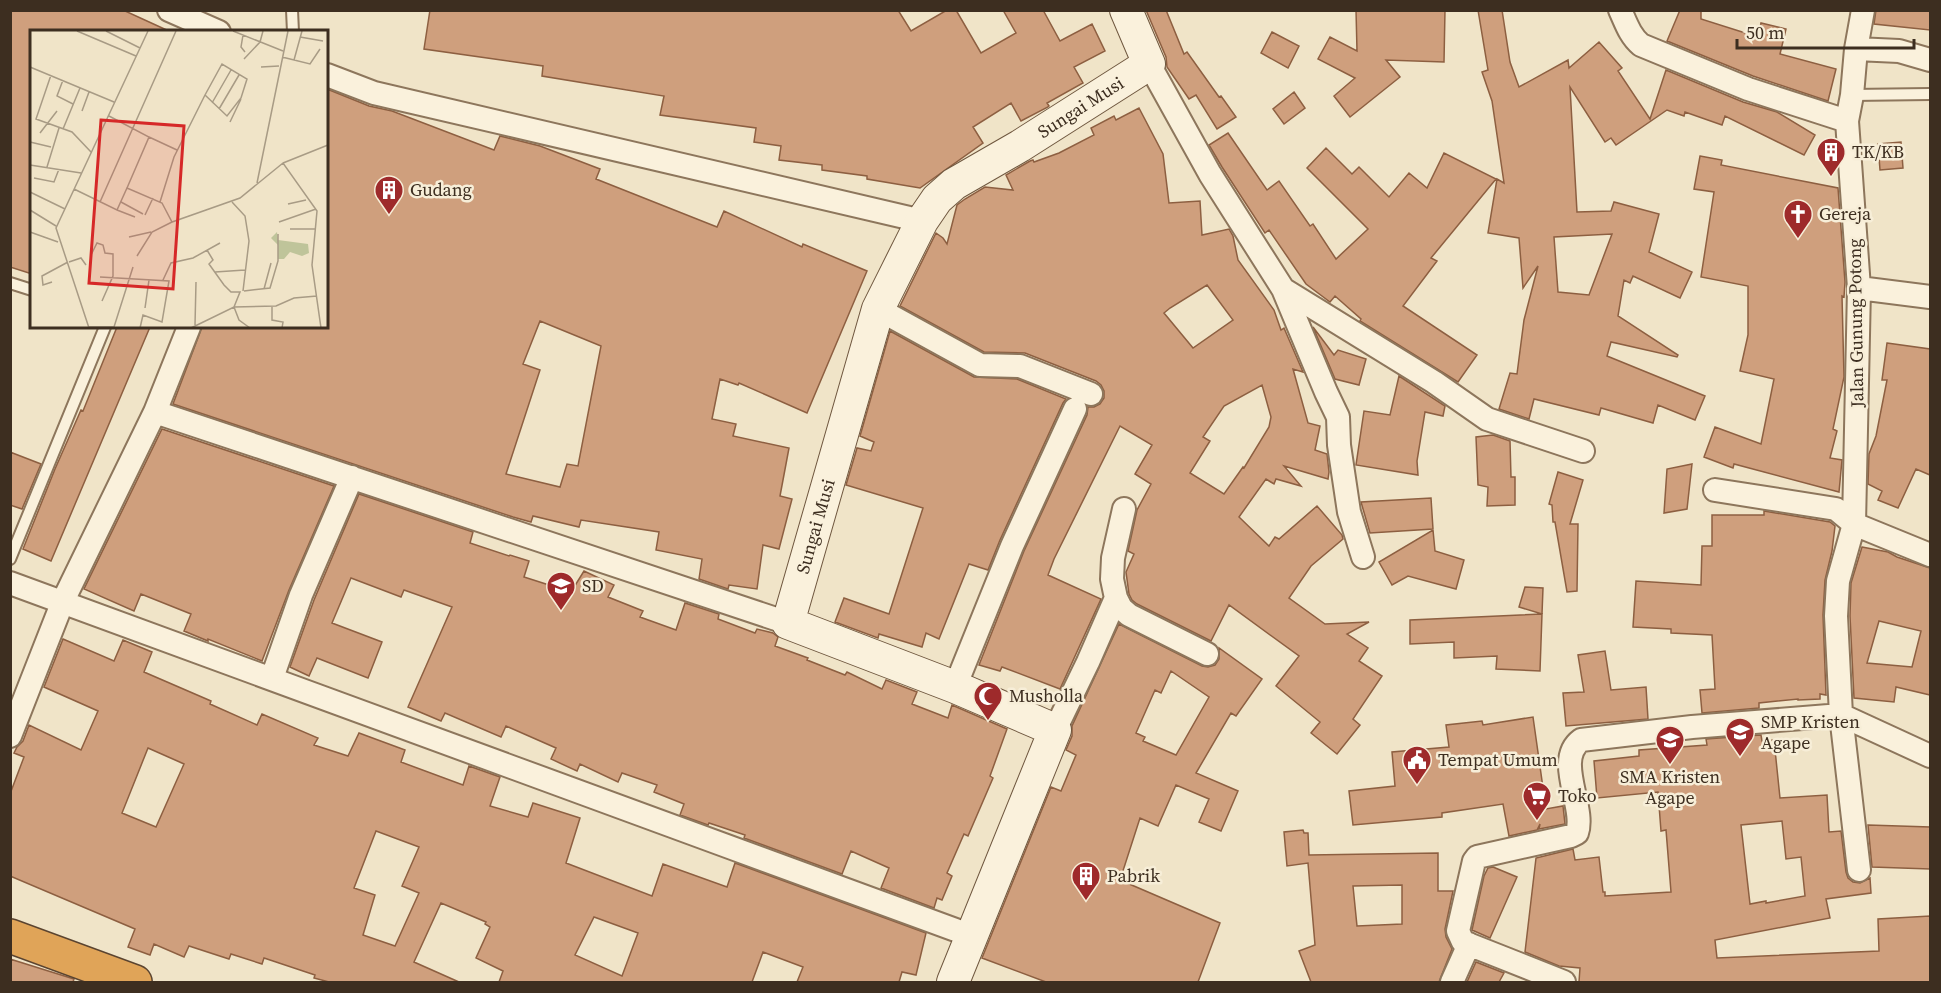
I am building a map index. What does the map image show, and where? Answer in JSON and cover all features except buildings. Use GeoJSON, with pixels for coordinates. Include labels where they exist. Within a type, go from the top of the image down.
{"type":"FeatureCollection","features":[{"type":"Feature","properties":{"kind":"highway"},"geometry":{"type":"LineString","coordinates":[[10,936],[135,982]]}},
{"type":"Feature","properties":{"kind":"street"},"geometry":{"type":"LineString","coordinates":[[169,10],[214,30]]}},
{"type":"Feature","properties":{"kind":"street"},"geometry":{"type":"LineString","coordinates":[[1126,10],[1149,64],[1210,174],[1283,289],[1338,417],[1349,512],[1363,557]]}},
{"type":"Feature","properties":{"kind":"street"},"geometry":{"type":"LineString","coordinates":[[1620,10],[1628,29],[1641,45],[1748,89],[1847,121]]}},
{"type":"Feature","properties":{"kind":"street","name":"Jalan Gunung Potong"},"geometry":{"type":"LineString","coordinates":[[1859,870],[1841,716],[1836,616],[1838,581],[1854,524],[1859,288],[1847,121],[1863,10]]}},
{"type":"Feature","properties":{"kind":"street"},"geometry":{"type":"LineString","coordinates":[[1856,49],[1899,51],[1930,60]]}},
{"type":"Feature","properties":{"kind":"street","name":"Sungai Musi"},"geometry":{"type":"LineString","coordinates":[[788,622],[878,309],[922,221],[937,199],[954,184],[1020,146],[1149,64]]}},
{"type":"Feature","properties":{"kind":"street"},"geometry":{"type":"LineString","coordinates":[[328,75],[374,93],[922,221]]}},
{"type":"Feature","properties":{"kind":"street"},"geometry":{"type":"LineString","coordinates":[[1859,288],[1930,297]]}},
{"type":"Feature","properties":{"kind":"street"},"geometry":{"type":"LineString","coordinates":[[1283,289],[1434,382],[1487,419],[1583,451]]}},
{"type":"Feature","properties":{"kind":"street"},"geometry":{"type":"LineString","coordinates":[[878,309],[980,365],[1020,366],[1083,401],[1012,546],[955,687]]}},
{"type":"Feature","properties":{"kind":"street"},"geometry":{"type":"LineString","coordinates":[[10,736],[63,602],[155,412],[189,328]]}},
{"type":"Feature","properties":{"kind":"street"},"geometry":{"type":"LineString","coordinates":[[155,412],[788,622],[955,687],[1055,730]]}},
{"type":"Feature","properties":{"kind":"street"},"geometry":{"type":"LineString","coordinates":[[272,678],[301,595],[352,477]]}},
{"type":"Feature","properties":{"kind":"street"},"geometry":{"type":"LineString","coordinates":[[1714,490],[1836,509],[1854,524],[1930,555]]}},
{"type":"Feature","properties":{"kind":"street"},"geometry":{"type":"LineString","coordinates":[[1124,509],[1113,558],[1112,579],[1116,598],[1121,608],[1129,615],[1207,654]]}},
{"type":"Feature","properties":{"kind":"street"},"geometry":{"type":"LineString","coordinates":[[10,583],[972,936]]}},
{"type":"Feature","properties":{"kind":"street"},"geometry":{"type":"LineString","coordinates":[[953,982],[1055,730],[1116,598]]}},
{"type":"Feature","properties":{"kind":"street"},"geometry":{"type":"LineString","coordinates":[[1564,982],[1463,942],[1458,931],[1474,861],[1477,857],[1576,833],[1578,820],[1570,758],[1575,744],[1581,740],[1841,716],[1930,756]]}},
{"type":"Feature","properties":{"kind":"street"},"geometry":{"type":"LineString","coordinates":[[1452,982],[1469,944]]}},
{"type":"Feature","properties":{"kind":"lane"},"geometry":{"type":"LineString","coordinates":[[292,10],[293,30]]}},
{"type":"Feature","properties":{"kind":"lane"},"geometry":{"type":"LineString","coordinates":[[1852,95],[1930,94]]}},
{"type":"Feature","properties":{"kind":"lane"},"geometry":{"type":"LineString","coordinates":[[10,283],[30,289]]}},
{"type":"Feature","properties":{"kind":"lane"},"geometry":{"type":"LineString","coordinates":[[10,559],[105,328]]}},
{"type":"Feature","properties":{"kind":"place","name":"TK/KB"},"geometry":{"type":"Point","coordinates":[1831,178]}},
{"type":"Feature","properties":{"kind":"place","name":"Gudang"},"geometry":{"type":"Point","coordinates":[389,216]}},
{"type":"Feature","properties":{"kind":"place","name":"Gereja"},"geometry":{"type":"Point","coordinates":[1798,240]}},
{"type":"Feature","properties":{"kind":"place","name":"SD"},"geometry":{"type":"Point","coordinates":[561,612]}},
{"type":"Feature","properties":{"kind":"place","name":"Musholla"},"geometry":{"type":"Point","coordinates":[988,722]}},
{"type":"Feature","properties":{"kind":"place","name":"SMP Kristen Agape"},"geometry":{"type":"Point","coordinates":[1740,758]}},
{"type":"Feature","properties":{"kind":"place","name":"SMA Kristen Agape"},"geometry":{"type":"Point","coordinates":[1670,766]}},
{"type":"Feature","properties":{"kind":"place","name":"Tempat Umum"},"geometry":{"type":"Point","coordinates":[1417,786]}},
{"type":"Feature","properties":{"kind":"place","name":"Toko"},"geometry":{"type":"Point","coordinates":[1537,822]}},
{"type":"Feature","properties":{"kind":"place","name":"Pabrik"},"geometry":{"type":"Point","coordinates":[1086,902]}}]}
